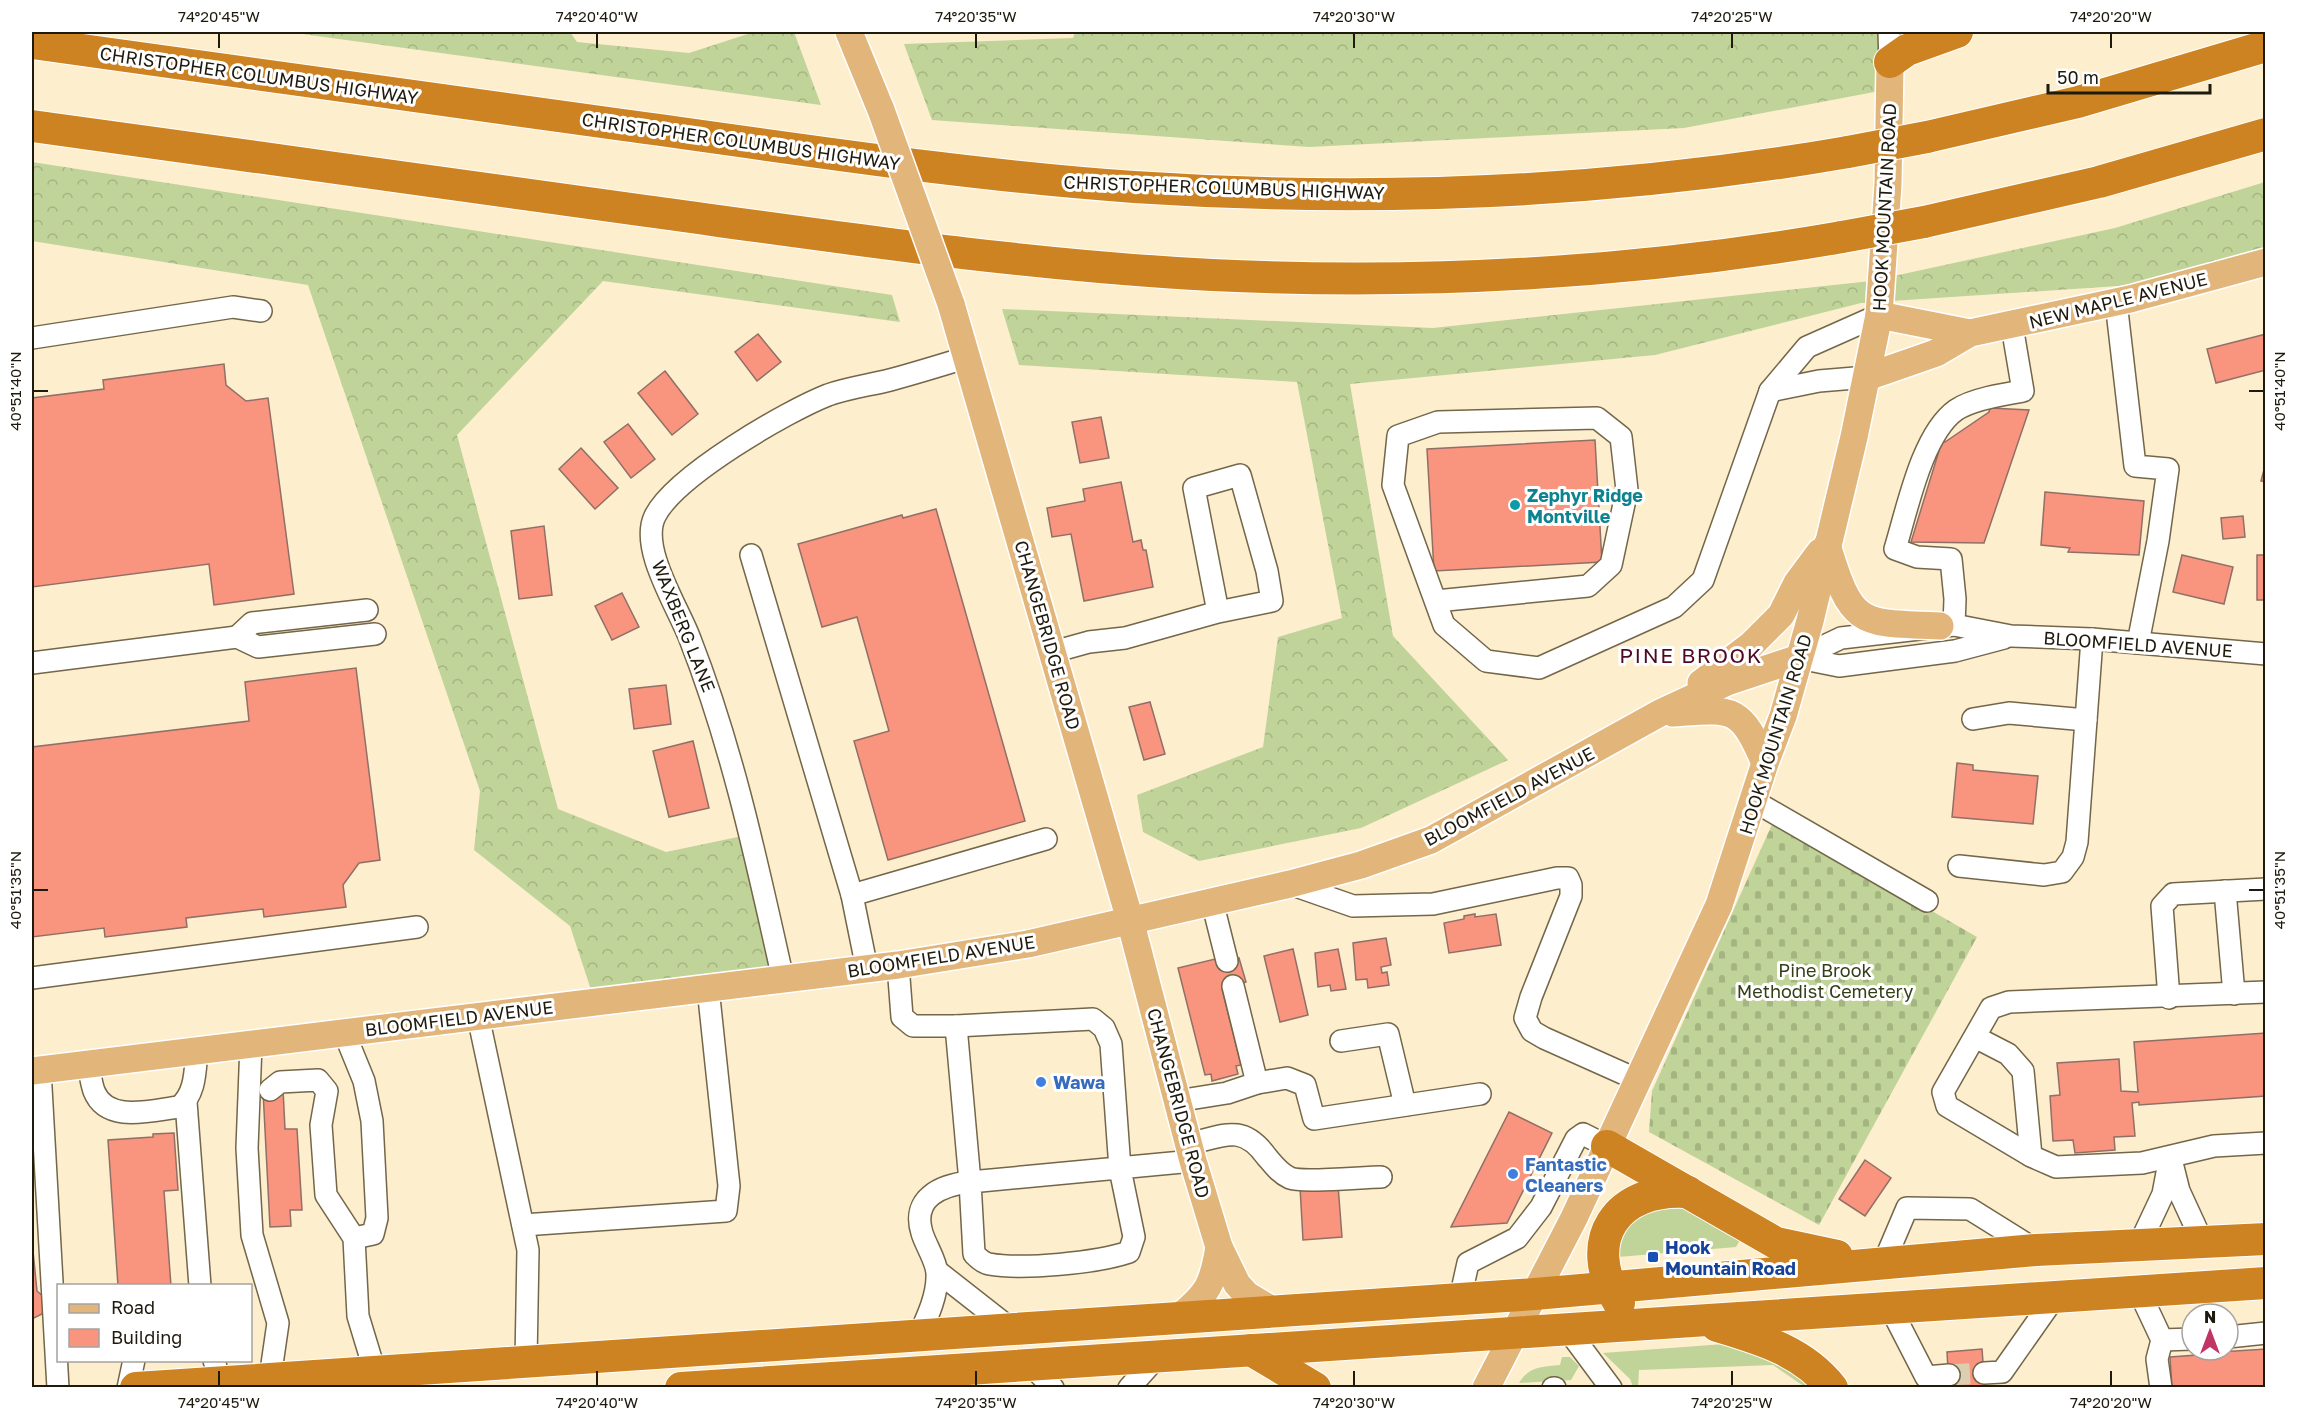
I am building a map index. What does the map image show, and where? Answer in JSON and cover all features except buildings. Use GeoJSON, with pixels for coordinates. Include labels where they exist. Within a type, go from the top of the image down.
{"type":"FeatureCollection","features":[{"type":"Feature","properties":{"kind":"highway"},"geometry":{"type":"LineString","coordinates":[[1889,47],[1907,50],[1957,32]]}},
{"type":"Feature","properties":{"kind":"highway","name":"CHRISTOPHER COLUMBUS HIGHWAY"},"geometry":{"type":"LineString","coordinates":[[32,43],[868,158],[1134,187],[1380,194],[1542,189],[1701,175],[1848,152],[1928,137],[2078,102],[2265,46]]}},
{"type":"Feature","properties":{"kind":"highway"},"geometry":{"type":"LineString","coordinates":[[32,126],[881,243],[1046,262],[1212,275],[1296,277],[1546,272],[1711,257],[1924,222],[2099,182],[2265,134]]}},
{"type":"Feature","properties":{"kind":"highway"},"geometry":{"type":"LineString","coordinates":[[1607,1146],[1776,1243],[1805,1251],[1884,1262]]}},
{"type":"Feature","properties":{"kind":"highway"},"geometry":{"type":"LineString","coordinates":[[1633,1325],[1608,1286],[1602,1261],[1605,1237],[1619,1211],[1644,1196],[1673,1191],[1688,1192]]}},
{"type":"Feature","properties":{"kind":"highway"},"geometry":{"type":"LineString","coordinates":[[136,1388],[217,1371],[270,1378],[375,1372],[1535,1294],[2036,1250],[2202,1240],[2265,1239]]}},
{"type":"Feature","properties":{"kind":"highway"},"geometry":{"type":"LineString","coordinates":[[681,1388],[1042,1377],[1157,1357],[2265,1283]]}},
{"type":"Feature","properties":{"kind":"highway"},"geometry":{"type":"LineString","coordinates":[[1702,1321],[1789,1351],[1811,1365],[1832,1388]]}},
{"type":"Feature","properties":{"kind":"highway"},"geometry":{"type":"LineString","coordinates":[[1251,1350],[1316,1388]]}},
{"type":"Feature","properties":{"kind":"main road","name":"CHANGEBRIDGE ROAD"},"geometry":{"type":"LineString","coordinates":[[849,32],[881,110],[951,303],[968,357],[1130,920],[1177,1101],[1219,1247],[1237,1284],[1247,1295],[1272,1310]]}},
{"type":"Feature","properties":{"kind":"main road","name":"HOOK MOUNTAIN ROAD"},"geometry":{"type":"LineString","coordinates":[[1486,1388],[1607,1146],[1719,905],[1765,763],[1783,716],[1867,377],[1879,315],[1888,184],[1889,47]]}},
{"type":"Feature","properties":{"kind":"main road","name":"NEW MAPLE AVENUE"},"geometry":{"type":"LineString","coordinates":[[1879,315],[1970,333],[2012,327],[2116,302],[2265,262]]}},
{"type":"Feature","properties":{"kind":"main road","name":"NEW MAPLE AVENUE"},"geometry":{"type":"LineString","coordinates":[[1867,377],[1936,353],[1970,333]]}},
{"type":"Feature","properties":{"kind":"main road"},"geometry":{"type":"LineString","coordinates":[[1827,544],[1839,586],[1855,610],[1882,624],[1947,626]]}},
{"type":"Feature","properties":{"kind":"main road"},"geometry":{"type":"LineString","coordinates":[[1660,713],[1751,645],[1774,623],[1781,615],[1797,584],[1827,544]]}},
{"type":"Feature","properties":{"kind":"main road","name":"BLOOMFIELD AVENUE"},"geometry":{"type":"LineString","coordinates":[[36,1070],[898,965],[1028,944],[1290,884],[1361,865],[1431,840],[1660,713],[1727,682],[1799,658]]}},
{"type":"Feature","properties":{"kind":"main road"},"geometry":{"type":"LineString","coordinates":[[1660,713],[1712,710],[1730,714],[1745,722],[1765,763]]}},
{"type":"Feature","properties":{"kind":"main road","name":"CHANGEBRIDGE ROAD"},"geometry":{"type":"LineString","coordinates":[[1179,1317],[1205,1294],[1212,1282],[1219,1247]]}},
{"type":"Feature","properties":{"kind":"street"},"geometry":{"type":"LineString","coordinates":[[2116,302],[2134,466],[2168,469],[2158,541],[2138,643]]}},
{"type":"Feature","properties":{"kind":"street"},"geometry":{"type":"LineString","coordinates":[[32,338],[233,308],[261,311]]}},
{"type":"Feature","properties":{"kind":"street"},"geometry":{"type":"LineString","coordinates":[[1436,601],[1588,586],[1611,566],[1627,490],[1621,437],[1597,418],[1438,422],[1398,436],[1393,485],[1444,625],[1486,661],[1539,668],[1674,608],[1703,580],[1770,392],[1807,347],[1879,315]]}},
{"type":"Feature","properties":{"kind":"street"},"geometry":{"type":"LineString","coordinates":[[1947,626],[1955,599],[1951,559],[1917,557],[1895,549],[1932,437],[1956,410],[1996,395],[2023,391],[2012,327]]}},
{"type":"Feature","properties":{"kind":"street","name":"WAXBERG LANE"},"geometry":{"type":"LineString","coordinates":[[783,979],[741,790],[728,747],[686,628],[660,573],[651,530],[655,516],[688,481],[722,455],[829,395],[968,357]]}},
{"type":"Feature","properties":{"kind":"street"},"geometry":{"type":"LineString","coordinates":[[1770,392],[1819,381],[1867,377]]}},
{"type":"Feature","properties":{"kind":"street"},"geometry":{"type":"LineString","coordinates":[[1053,652],[1089,642],[1125,638],[1218,612],[1272,601],[1267,571],[1240,475],[1194,488],[1218,612]]}},
{"type":"Feature","properties":{"kind":"street"},"geometry":{"type":"LineString","coordinates":[[752,555],[852,895],[867,969]]}},
{"type":"Feature","properties":{"kind":"street"},"geometry":{"type":"LineString","coordinates":[[237,637],[252,623],[366,610]]}},
{"type":"Feature","properties":{"kind":"street","name":"BLOOMFIELD AVENUE"},"geometry":{"type":"LineString","coordinates":[[1799,658],[1841,638],[1947,626],[2011,636],[2092,639],[2265,654]]}},
{"type":"Feature","properties":{"kind":"street"},"geometry":{"type":"LineString","coordinates":[[32,663],[237,637],[258,647],[375,634]]}},
{"type":"Feature","properties":{"kind":"street","name":"BLOOMFIELD AVENUE"},"geometry":{"type":"LineString","coordinates":[[1799,658],[1839,666],[1955,651],[2011,636]]}},
{"type":"Feature","properties":{"kind":"street"},"geometry":{"type":"LineString","coordinates":[[1959,866],[2043,875],[2062,872],[2073,857],[2077,842],[2092,639]]}},
{"type":"Feature","properties":{"kind":"street"},"geometry":{"type":"LineString","coordinates":[[1973,719],[2009,713],[2086,720]]}},
{"type":"Feature","properties":{"kind":"street"},"geometry":{"type":"LineString","coordinates":[[1754,801],[1927,901]]}},
{"type":"Feature","properties":{"kind":"street"},"geometry":{"type":"LineString","coordinates":[[852,895],[1046,839]]}},
{"type":"Feature","properties":{"kind":"street"},"geometry":{"type":"LineString","coordinates":[[1290,884],[1353,906],[1433,904],[1557,878],[1568,878],[1571,885],[1570,896],[1525,1018],[1532,1031],[1544,1038],[1638,1080]]}},
{"type":"Feature","properties":{"kind":"street"},"geometry":{"type":"LineString","coordinates":[[2169,998],[2162,906],[2173,894],[2265,889]]}},
{"type":"Feature","properties":{"kind":"street"},"geometry":{"type":"LineString","coordinates":[[2225,891],[2234,994]]}},
{"type":"Feature","properties":{"kind":"street"},"geometry":{"type":"LineString","coordinates":[[1212,901],[1227,961]]}},
{"type":"Feature","properties":{"kind":"street"},"geometry":{"type":"LineString","coordinates":[[32,978],[417,927]]}},
{"type":"Feature","properties":{"kind":"street"},"geometry":{"type":"LineString","coordinates":[[898,965],[902,1017],[913,1026],[1093,1019],[1104,1028],[1111,1044],[1120,1169],[1134,1237],[1129,1252],[1111,1258],[1068,1262],[986,1264],[974,1254],[956,1026]]}},
{"type":"Feature","properties":{"kind":"street"},"geometry":{"type":"LineString","coordinates":[[1233,986],[1257,1083]]}},
{"type":"Feature","properties":{"kind":"street"},"geometry":{"type":"LineString","coordinates":[[523,1225],[726,1211],[729,1186],[708,988]]}},
{"type":"Feature","properties":{"kind":"street"},"geometry":{"type":"LineString","coordinates":[[2265,992],[2169,998],[2009,1002],[1991,1008],[1943,1092],[1947,1106],[2031,1156],[2056,1167],[2142,1163],[2214,1146],[2265,1143]]}},
{"type":"Feature","properties":{"kind":"street"},"geometry":{"type":"LineString","coordinates":[[478,1016],[528,1250],[526,1361]]}},
{"type":"Feature","properties":{"kind":"street"},"geometry":{"type":"LineString","coordinates":[[344,1032],[363,1081],[372,1121],[377,1218],[373,1234],[354,1238]]}},
{"type":"Feature","properties":{"kind":"street"},"geometry":{"type":"LineString","coordinates":[[1341,1041],[1388,1034],[1405,1105]]}},
{"type":"Feature","properties":{"kind":"street"},"geometry":{"type":"LineString","coordinates":[[1975,1037],[2008,1054],[2023,1071],[2031,1156]]}},
{"type":"Feature","properties":{"kind":"street"},"geometry":{"type":"LineString","coordinates":[[251,1044],[261,1098],[247,1148],[252,1236],[278,1323],[270,1378]]}},
{"type":"Feature","properties":{"kind":"street"},"geometry":{"type":"LineString","coordinates":[[197,1050],[195,1075],[186,1102],[200,1284]]}},
{"type":"Feature","properties":{"kind":"street"},"geometry":{"type":"LineString","coordinates":[[88,1064],[94,1092],[109,1110],[120,1112],[179,1107],[186,1102]]}},
{"type":"Feature","properties":{"kind":"street"},"geometry":{"type":"LineString","coordinates":[[36,1070],[40,1216],[54,1304],[58,1388]]}},
{"type":"Feature","properties":{"kind":"street"},"geometry":{"type":"LineString","coordinates":[[1177,1101],[1227,1093],[1257,1083],[1287,1078],[1305,1086],[1314,1119],[1480,1094]]}},
{"type":"Feature","properties":{"kind":"street"},"geometry":{"type":"LineString","coordinates":[[261,1098],[280,1082],[318,1080],[327,1090],[321,1125],[326,1195],[354,1238],[357,1316],[375,1372]]}},
{"type":"Feature","properties":{"kind":"street"},"geometry":{"type":"LineString","coordinates":[[919,1335],[934,1295],[937,1271],[921,1231],[922,1207],[931,1194],[948,1184],[1120,1169],[1191,1152],[1234,1134],[1246,1135],[1276,1168],[1290,1178],[1304,1181],[1381,1177]]}},
{"type":"Feature","properties":{"kind":"street"},"geometry":{"type":"LineString","coordinates":[[1460,1299],[1468,1263],[1517,1238],[1541,1207],[1576,1139],[1582,1134],[1607,1146]]}},
{"type":"Feature","properties":{"kind":"street"},"geometry":{"type":"LineString","coordinates":[[2170,1156],[2180,1191],[2202,1240]]}},
{"type":"Feature","properties":{"kind":"street"},"geometry":{"type":"LineString","coordinates":[[2140,1243],[2163,1194],[2170,1156]]}},
{"type":"Feature","properties":{"kind":"street"},"geometry":{"type":"LineString","coordinates":[[1884,1262],[1907,1208],[1970,1209],[2036,1250]]}},
{"type":"Feature","properties":{"kind":"street"},"geometry":{"type":"LineString","coordinates":[[937,1271],[1011,1329]]}},
{"type":"Feature","properties":{"kind":"street"},"geometry":{"type":"LineString","coordinates":[[2139,1292],[2162,1340],[2157,1359],[2162,1388]]}},
{"type":"Feature","properties":{"kind":"street"},"geometry":{"type":"LineString","coordinates":[[1984,1373],[2002,1372],[2054,1298]]}},
{"type":"Feature","properties":{"kind":"street"},"geometry":{"type":"LineString","coordinates":[[1891,1309],[1926,1382],[1949,1376]]}},
{"type":"Feature","properties":{"kind":"street"},"geometry":{"type":"LineString","coordinates":[[1568,1329],[1611,1388]]}},
{"type":"Feature","properties":{"kind":"street"},"geometry":{"type":"LineString","coordinates":[[2240,1336],[2265,1333]]}},
{"type":"Feature","properties":{"kind":"street"},"geometry":{"type":"LineString","coordinates":[[2162,1340],[2180,1339]]}},
{"type":"Feature","properties":{"kind":"street"},"geometry":{"type":"LineString","coordinates":[[1129,1388],[1157,1357]]}},
{"type":"Feature","properties":{"kind":"street"},"geometry":{"type":"LineString","coordinates":[[128,1388],[134,1362]]}},
{"type":"Feature","properties":{"kind":"green space"},"geometry":{"type":"Polygon","coordinates":[[[288,32],[570,32],[577,42],[689,53],[754,32],[794,32],[821,105],[288,32]]]}},
{"type":"Feature","properties":{"kind":"green space"},"geometry":{"type":"Polygon","coordinates":[[[1075,32],[1891,32],[1890,89],[1684,128],[1309,147],[932,120],[904,44],[1073,38],[1075,32]]]}},
{"type":"Feature","properties":{"kind":"green space"},"geometry":{"type":"Polygon","coordinates":[[[32,162],[892,295],[900,322],[603,281],[457,435],[558,809],[666,852],[757,833],[788,979],[595,1002],[570,926],[474,850],[480,791],[308,285],[32,241],[32,162]]]}},
{"type":"Feature","properties":{"kind":"green space"},"geometry":{"type":"Polygon","coordinates":[[[2265,182],[2265,258],[2207,280],[1861,303],[1655,355],[1350,384],[1393,636],[1508,760],[1361,828],[1199,861],[1143,832],[1137,795],[1263,747],[1278,637],[1342,618],[1297,382],[1019,365],[1002,309],[1433,328],[1871,281],[2115,228],[2265,182]]]}},
{"type":"Feature","properties":{"kind":"green space","name":"Pine Brook Methodist Cemetery"},"geometry":{"type":"Polygon","coordinates":[[[1774,820],[1977,937],[1819,1225],[1649,1132],[1652,1091],[1774,820]]]}},
{"type":"Feature","properties":{"kind":"green space"},"geometry":{"type":"Polygon","coordinates":[[[1675,1203],[1740,1240],[1736,1247],[1618,1257],[1625,1233],[1635,1218],[1651,1209],[1675,1203]]]}},
{"type":"Feature","properties":{"kind":"green space"},"geometry":{"type":"Polygon","coordinates":[[[1738,1343],[1758,1347],[1818,1387],[1805,1387],[1773,1365],[1639,1370],[1638,1387],[1633,1387],[1630,1379],[1603,1353],[1738,1343]]]}},
{"type":"Feature","properties":{"kind":"green space"},"geometry":{"type":"Polygon","coordinates":[[[1562,1357],[1570,1357],[1579,1366],[1571,1380],[1519,1383],[1532,1370],[1560,1365],[1562,1357]]]}},
{"type":"Feature","properties":{"kind":"tunnel"},"geometry":{"type":"LineString","coordinates":[[1949,1375],[1984,1373]]}},
{"type":"Feature","properties":{"kind":"place","name":"Zephyr Ridge Montville"},"geometry":{"type":"Point","coordinates":[1515,505]}},
{"type":"Feature","properties":{"kind":"place","name":"Wawa"},"geometry":{"type":"Point","coordinates":[1041,1082]}},
{"type":"Feature","properties":{"kind":"place","name":"Fantastic Cleaners"},"geometry":{"type":"Point","coordinates":[1513,1174]}},
{"type":"Feature","properties":{"kind":"place","name":"Hook Mountain Road"},"geometry":{"type":"Point","coordinates":[1653,1257]}},
{"type":"Feature","properties":{"kind":"district","name":"PINE BROOK"},"geometry":{"type":"Point","coordinates":[1691,655]}}]}
